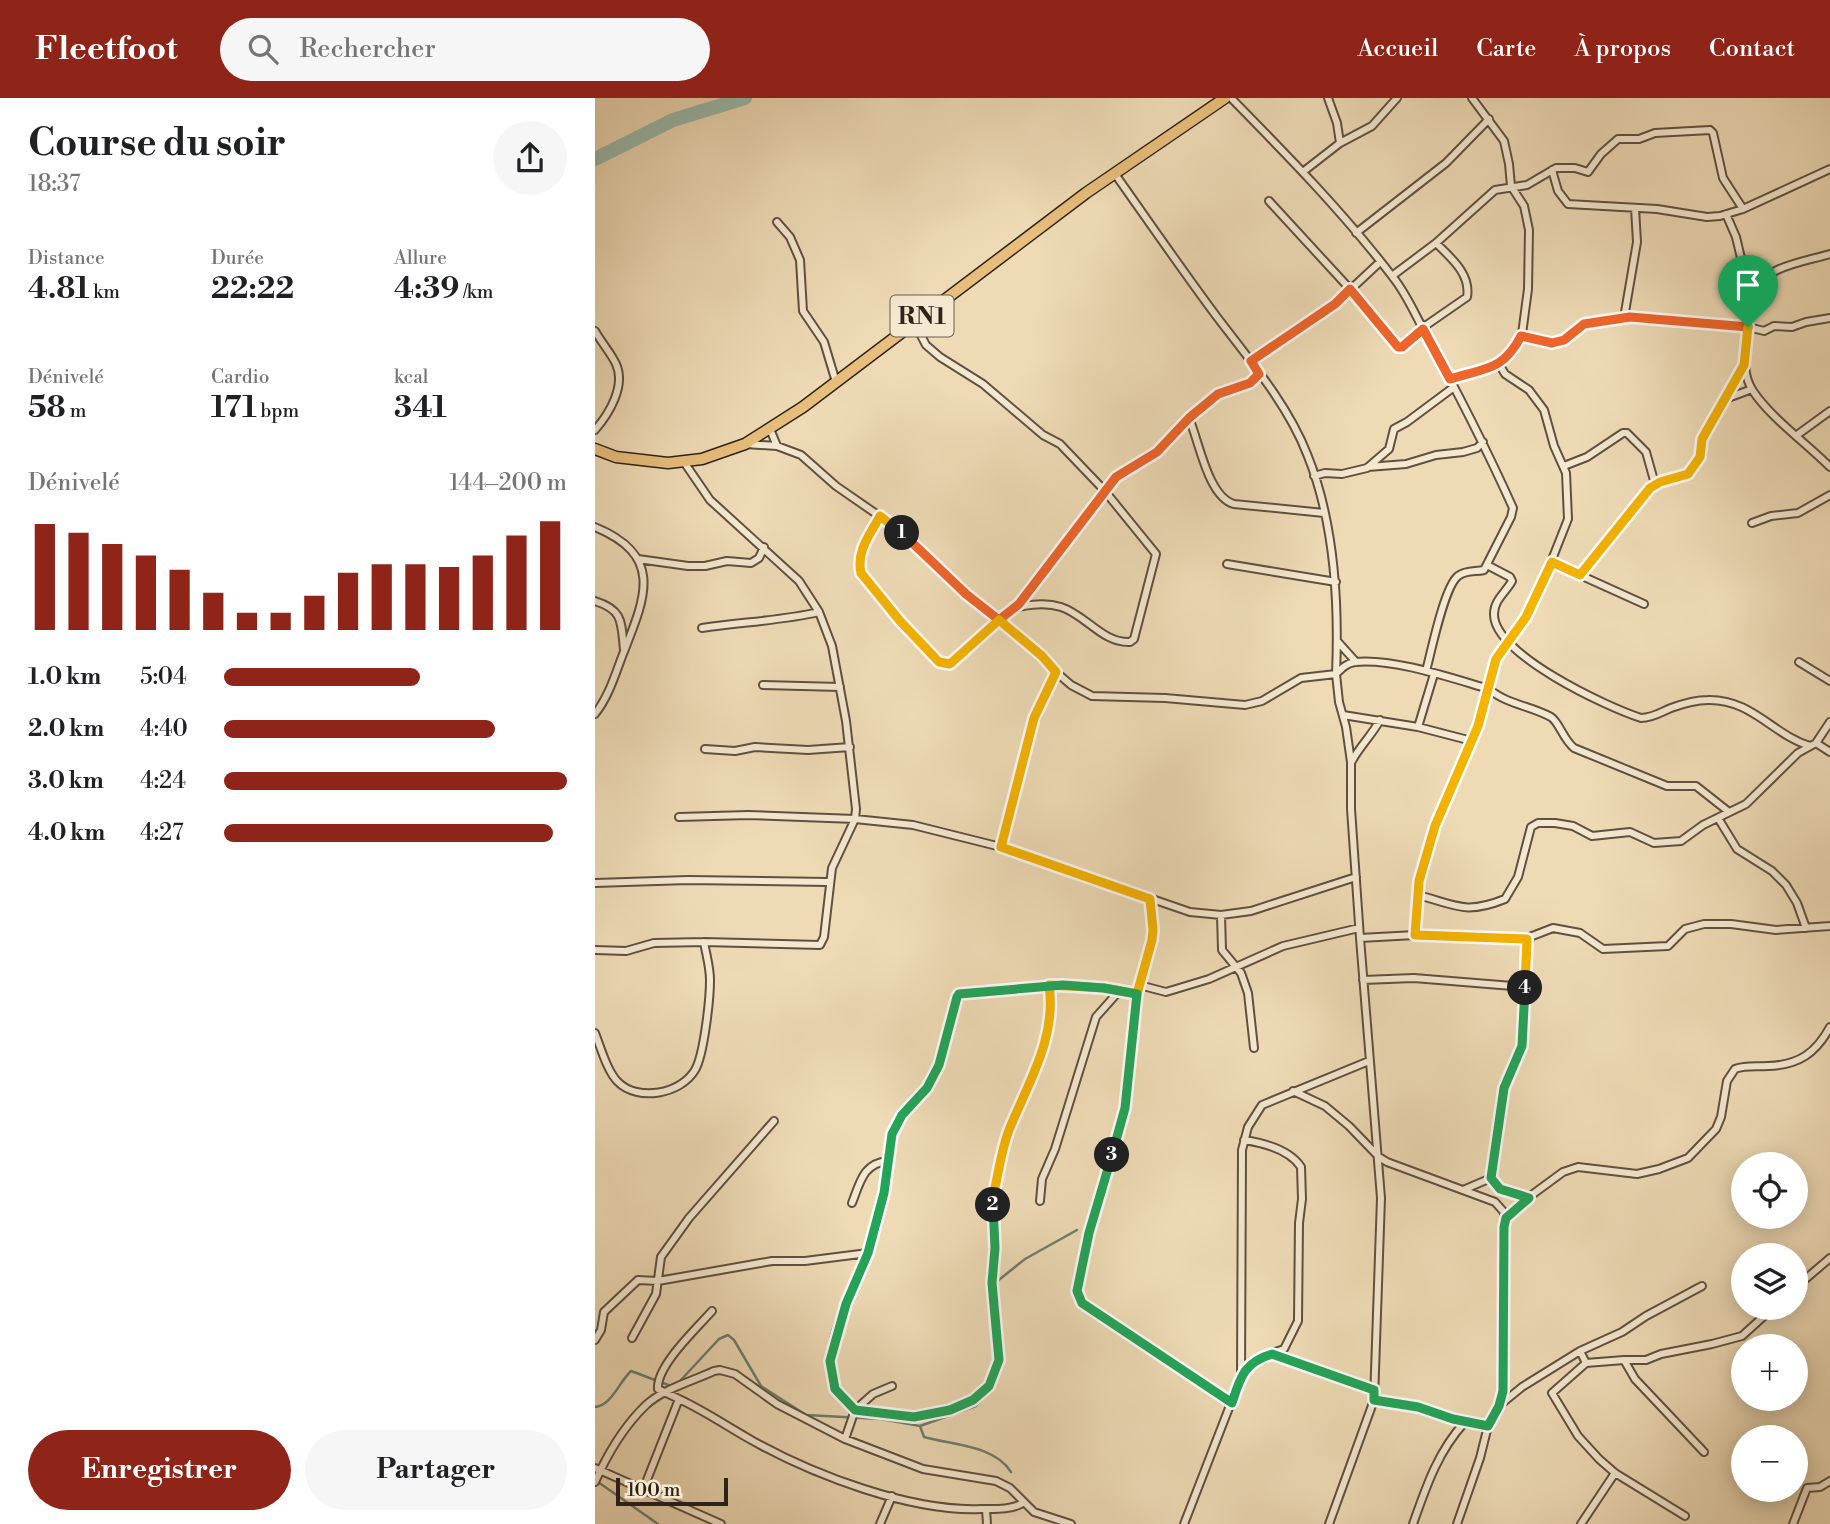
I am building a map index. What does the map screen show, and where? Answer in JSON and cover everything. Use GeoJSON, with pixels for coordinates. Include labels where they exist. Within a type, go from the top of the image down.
{"type":"FeatureCollection","features":[{"type":"Feature","properties":{"kind":"highway","name":"RN1"},"geometry":{"type":"LineString","coordinates":[[595,449],[616,457],[655,463],[684,462],[744,444],[837,382],[1086,192],[1225,98]]}},
{"type":"Feature","properties":{"kind":"street"},"geometry":{"type":"LineString","coordinates":[[1231,98],[1304,172],[1410,301],[1483,442],[1513,508],[1483,571],[1465,572],[1454,580],[1426,671]]}},
{"type":"Feature","properties":{"kind":"street"},"geometry":{"type":"LineString","coordinates":[[1328,98],[1337,123],[1340,143]]}},
{"type":"Feature","properties":{"kind":"street"},"geometry":{"type":"LineString","coordinates":[[1304,172],[1340,143],[1372,125],[1397,98]]}},
{"type":"Feature","properties":{"kind":"street"},"geometry":{"type":"LineString","coordinates":[[1450,379],[1499,364],[1513,352],[1521,336],[1528,289],[1528,220],[1524,206],[1511,187],[1504,141],[1472,98]]}},
{"type":"Feature","properties":{"kind":"street"},"geometry":{"type":"LineString","coordinates":[[1356,233],[1446,163],[1489,119]]}},
{"type":"Feature","properties":{"kind":"street"},"geometry":{"type":"LineString","coordinates":[[1392,276],[1436,243],[1490,193],[1535,183],[1552,170],[1570,168],[1588,172],[1616,139],[1639,139],[1655,133],[1710,130],[1713,133],[1723,178],[1743,209]]}},
{"type":"Feature","properties":{"kind":"street"},"geometry":{"type":"LineString","coordinates":[[1552,170],[1558,191],[1568,204],[1635,208],[1707,217],[1743,209],[1830,169]]}},
{"type":"Feature","properties":{"kind":"street"},"geometry":{"type":"LineString","coordinates":[[1115,174],[1251,361],[1298,433],[1324,513],[1336,582],[1336,674],[1350,762],[1359,929],[1381,1198],[1374,1400],[1329,1524]]}},
{"type":"Feature","properties":{"kind":"street"},"geometry":{"type":"LineString","coordinates":[[1269,201],[1350,289],[1398,347],[1402,347],[1467,297],[1459,267],[1436,243]]}},
{"type":"Feature","properties":{"kind":"street"},"geometry":{"type":"LineString","coordinates":[[1624,318],[1637,242],[1635,208]]}},
{"type":"Feature","properties":{"kind":"street"},"geometry":{"type":"LineString","coordinates":[[1580,575],[1655,484],[1685,476],[1690,472],[1702,453],[1702,439],[1744,365],[1750,297],[1736,237],[1726,214]]}},
{"type":"Feature","properties":{"kind":"street"},"geometry":{"type":"LineString","coordinates":[[777,222],[790,237],[800,260],[803,311],[824,342],[837,382]]}},
{"type":"Feature","properties":{"kind":"street"},"geometry":{"type":"LineString","coordinates":[[1750,297],[1767,275],[1830,254]]}},
{"type":"Feature","properties":{"kind":"street"},"geometry":{"type":"LineString","coordinates":[[1251,361],[1335,304],[1380,262]]}},
{"type":"Feature","properties":{"kind":"street"},"geometry":{"type":"LineString","coordinates":[[1521,336],[1552,343],[1564,340],[1584,324],[1624,318],[1748,327],[1763,331],[1774,326],[1792,327],[1830,318]]}},
{"type":"Feature","properties":{"kind":"street"},"geometry":{"type":"LineString","coordinates":[[914,322],[926,345],[983,384],[1043,435],[1060,444],[1104,490],[1156,554],[1134,639],[1127,643],[1113,640],[1061,607],[1037,604],[1016,607]]}},
{"type":"Feature","properties":{"kind":"street"},"geometry":{"type":"LineString","coordinates":[[595,331],[617,365],[618,386],[610,411],[595,430]]}},
{"type":"Feature","properties":{"kind":"street"},"geometry":{"type":"LineString","coordinates":[[1415,935],[1422,865],[1435,826],[1472,740],[1496,659],[1526,617],[1552,562],[1568,519],[1564,466],[1540,402],[1529,390],[1505,374],[1499,364]]}},
{"type":"Feature","properties":{"kind":"street"},"geometry":{"type":"LineString","coordinates":[[1744,365],[1752,389],[1771,412],[1830,467]]}},
{"type":"Feature","properties":{"kind":"street"},"geometry":{"type":"LineString","coordinates":[[880,516],[860,551],[861,573],[900,621],[939,662],[950,664],[1016,607],[1116,477],[1157,452],[1189,418],[1218,394],[1250,383],[1259,374]]}},
{"type":"Feature","properties":{"kind":"street"},"geometry":{"type":"LineString","coordinates":[[1367,468],[1389,449],[1394,429],[1454,387]]}},
{"type":"Feature","properties":{"kind":"street"},"geometry":{"type":"LineString","coordinates":[[1727,398],[1752,389]]}},
{"type":"Feature","properties":{"kind":"street"},"geometry":{"type":"LineString","coordinates":[[1797,435],[1830,411]]}},
{"type":"Feature","properties":{"kind":"street"},"geometry":{"type":"LineString","coordinates":[[1189,418],[1208,471],[1223,499],[1234,504],[1324,513]]}},
{"type":"Feature","properties":{"kind":"street"},"geometry":{"type":"LineString","coordinates":[[770,429],[777,446]]}},
{"type":"Feature","properties":{"kind":"street"},"geometry":{"type":"LineString","coordinates":[[1564,466],[1587,457],[1627,433],[1646,452],[1655,484]]}},
{"type":"Feature","properties":{"kind":"street"},"geometry":{"type":"LineString","coordinates":[[1314,476],[1406,464],[1436,455],[1463,452],[1477,448],[1483,442]]}},
{"type":"Feature","properties":{"kind":"street"},"geometry":{"type":"LineString","coordinates":[[744,444],[777,446],[801,455],[836,486],[901,532],[966,594],[1042,656],[1071,685],[1092,696],[1164,698],[1245,705],[1262,701],[1301,678],[1336,674],[1346,665],[1356,662],[1426,671],[1489,689],[1497,695],[1552,718],[1565,740],[1574,748],[1667,786],[1696,786],[1729,812]]}},
{"type":"Feature","properties":{"kind":"street"},"geometry":{"type":"LineString","coordinates":[[595,950],[620,952],[654,943],[820,945],[824,937],[828,883],[832,868],[855,819],[856,800],[850,747],[835,660],[826,626],[799,581],[710,500],[684,462]]}},
{"type":"Feature","properties":{"kind":"street"},"geometry":{"type":"LineString","coordinates":[[1752,523],[1771,516],[1798,513],[1830,495]]}},
{"type":"Feature","properties":{"kind":"street"},"geometry":{"type":"LineString","coordinates":[[595,527],[629,546],[638,559],[644,583],[643,596],[624,652],[608,694],[595,714]]}},
{"type":"Feature","properties":{"kind":"street"},"geometry":{"type":"LineString","coordinates":[[638,559],[688,566],[705,566],[727,561],[751,563],[759,558],[764,547]]}},
{"type":"Feature","properties":{"kind":"street"},"geometry":{"type":"LineString","coordinates":[[1552,562],[1644,604]]}},
{"type":"Feature","properties":{"kind":"street"},"geometry":{"type":"LineString","coordinates":[[1227,564],[1336,582]]}},
{"type":"Feature","properties":{"kind":"street"},"geometry":{"type":"LineString","coordinates":[[1487,565],[1510,577],[1512,581],[1499,598],[1494,614],[1497,627],[1508,643],[1551,675],[1579,691],[1636,716],[1649,718],[1673,707],[1707,700],[1729,702],[1764,718],[1792,740],[1813,744],[1830,752]]}},
{"type":"Feature","properties":{"kind":"street"},"geometry":{"type":"LineString","coordinates":[[595,601],[612,607],[617,612],[621,621],[624,652]]}},
{"type":"Feature","properties":{"kind":"street"},"geometry":{"type":"LineString","coordinates":[[702,628],[819,612]]}},
{"type":"Feature","properties":{"kind":"street"},"geometry":{"type":"LineString","coordinates":[[1338,642],[1356,662]]}},
{"type":"Feature","properties":{"kind":"street"},"geometry":{"type":"LineString","coordinates":[[1799,662],[1830,681]]}},
{"type":"Feature","properties":{"kind":"street"},"geometry":{"type":"LineString","coordinates":[[1001,847],[1032,725],[1056,672]]}},
{"type":"Feature","properties":{"kind":"street"},"geometry":{"type":"LineString","coordinates":[[1418,727],[1434,674]]}},
{"type":"Feature","properties":{"kind":"street"},"geometry":{"type":"LineString","coordinates":[[763,685],[840,687]]}},
{"type":"Feature","properties":{"kind":"street"},"geometry":{"type":"LineString","coordinates":[[1343,715],[1418,727],[1472,740]]}},
{"type":"Feature","properties":{"kind":"street"},"geometry":{"type":"LineString","coordinates":[[1350,762],[1358,749],[1371,737],[1380,720]]}},
{"type":"Feature","properties":{"kind":"street"},"geometry":{"type":"LineString","coordinates":[[1418,895],[1461,908],[1482,906],[1506,899],[1518,877],[1531,827],[1538,823],[1570,825],[1592,836],[1630,832],[1659,844],[1681,841],[1703,825],[1755,797],[1798,753],[1813,744],[1830,722]]}},
{"type":"Feature","properties":{"kind":"street"},"geometry":{"type":"LineString","coordinates":[[705,749],[735,751],[755,747],[808,750],[850,747]]}},
{"type":"Feature","properties":{"kind":"street"},"geometry":{"type":"LineString","coordinates":[[679,817],[748,815],[855,819],[913,825],[1001,847],[1190,912],[1221,915],[1251,911],[1356,877]]}},
{"type":"Feature","properties":{"kind":"street"},"geometry":{"type":"LineString","coordinates":[[1718,818],[1737,849],[1772,872],[1786,885],[1801,912],[1806,928]]}},
{"type":"Feature","properties":{"kind":"street"},"geometry":{"type":"LineString","coordinates":[[595,883],[688,880],[828,883]]}},
{"type":"Feature","properties":{"kind":"street"},"geometry":{"type":"LineString","coordinates":[[1150,899],[1153,930],[1137,994],[1125,1108],[1092,1221],[1077,1291],[1082,1303],[1232,1403]]}},
{"type":"Feature","properties":{"kind":"street"},"geometry":{"type":"LineString","coordinates":[[1221,915],[1222,950],[1236,966],[1248,993],[1254,1048]]}},
{"type":"Feature","properties":{"kind":"street"},"geometry":{"type":"LineString","coordinates":[[1360,938],[1415,935],[1527,939],[1553,928],[1580,933],[1603,949],[1639,949],[1668,946],[1685,929],[1704,924],[1731,924],[1776,930],[1830,926]]}},
{"type":"Feature","properties":{"kind":"street"},"geometry":{"type":"LineString","coordinates":[[1139,985],[1166,992],[1209,979],[1283,946],[1359,929]]}},
{"type":"Feature","properties":{"kind":"street"},"geometry":{"type":"LineString","coordinates":[[1527,939],[1522,1046],[1504,1088],[1491,1178],[1500,1189],[1529,1198]]}},
{"type":"Feature","properties":{"kind":"street"},"geometry":{"type":"LineString","coordinates":[[595,1033],[615,1079],[630,1090],[662,1092],[679,1086],[689,1078],[698,1062],[706,1019],[710,980],[704,942]]}},
{"type":"Feature","properties":{"kind":"street"},"geometry":{"type":"LineString","coordinates":[[1363,979],[1414,978],[1525,988]]}},
{"type":"Feature","properties":{"kind":"street"},"geometry":{"type":"LineString","coordinates":[[854,1415],[835,1389],[830,1361],[846,1304],[868,1253],[884,1193],[894,1131],[907,1110],[927,1088],[939,1065],[957,997],[965,992],[1049,985],[1120,990],[1137,994]]}},
{"type":"Feature","properties":{"kind":"street"},"geometry":{"type":"LineString","coordinates":[[854,1415],[914,1417],[938,1413],[973,1400],[989,1386],[999,1360],[992,1283],[995,1248],[993,1198],[1009,1130],[1031,1082],[1045,1041],[1051,1014],[1049,985]]}},
{"type":"Feature","properties":{"kind":"street"},"geometry":{"type":"LineString","coordinates":[[1039,1200],[1042,1179],[1055,1149],[1096,1017],[1120,990]]}},
{"type":"Feature","properties":{"kind":"street"},"geometry":{"type":"LineString","coordinates":[[1506,1218],[1563,1172],[1579,1167],[1637,1174],[1660,1169],[1688,1158],[1716,1129],[1721,1117],[1727,1081],[1735,1069],[1799,1060],[1821,1044],[1830,1027]]}},
{"type":"Feature","properties":{"kind":"street"},"geometry":{"type":"LineString","coordinates":[[1184,1524],[1232,1403],[1241,1373],[1242,1150],[1248,1127],[1260,1107],[1369,1061]]}},
{"type":"Feature","properties":{"kind":"street"},"geometry":{"type":"LineString","coordinates":[[1293,1091],[1325,1106],[1379,1157],[1495,1202],[1506,1218],[1502,1250],[1503,1391],[1499,1406],[1488,1426],[1481,1458],[1457,1524]]}},
{"type":"Feature","properties":{"kind":"street"},"geometry":{"type":"LineString","coordinates":[[632,1338],[656,1294],[661,1257],[689,1218],[774,1121]]}},
{"type":"Feature","properties":{"kind":"street"},"geometry":{"type":"LineString","coordinates":[[1241,1373],[1258,1358],[1286,1347],[1298,1321],[1299,1223],[1302,1199],[1301,1167],[1283,1152],[1263,1143],[1244,1140]]}},
{"type":"Feature","properties":{"kind":"street"},"geometry":{"type":"LineString","coordinates":[[852,1203],[864,1172],[872,1165],[888,1161]]}},
{"type":"Feature","properties":{"kind":"street"},"geometry":{"type":"LineString","coordinates":[[1463,1191],[1491,1178]]}},
{"type":"Feature","properties":{"kind":"street"},"geometry":{"type":"LineString","coordinates":[[595,1340],[601,1330],[604,1312],[638,1280],[658,1281],[772,1261],[806,1261],[868,1253]]}},
{"type":"Feature","properties":{"kind":"street"},"geometry":{"type":"LineString","coordinates":[[1808,1277],[1830,1258]]}},
{"type":"Feature","properties":{"kind":"street"},"geometry":{"type":"LineString","coordinates":[[1499,1406],[1522,1387],[1580,1351],[1622,1332],[1702,1286]]}},
{"type":"Feature","properties":{"kind":"street"},"geometry":{"type":"LineString","coordinates":[[712,1311],[689,1336],[657,1382],[659,1390],[802,1464],[892,1496],[949,1509],[1013,1507],[1023,1503]]}},
{"type":"Feature","properties":{"kind":"street"},"geometry":{"type":"LineString","coordinates":[[1685,1516],[1615,1473],[1578,1436],[1552,1396],[1553,1390],[1586,1363],[1646,1360],[1661,1354],[1712,1345],[1742,1336],[1760,1320]]}},
{"type":"Feature","properties":{"kind":"street"},"geometry":{"type":"LineString","coordinates":[[1580,1351],[1586,1363]]}},
{"type":"Feature","properties":{"kind":"street"},"geometry":{"type":"LineString","coordinates":[[1272,1354],[1374,1390]]}},
{"type":"Feature","properties":{"kind":"street"},"geometry":{"type":"LineString","coordinates":[[1624,1360],[1635,1379],[1704,1452]]}},
{"type":"Feature","properties":{"kind":"street"},"geometry":{"type":"LineString","coordinates":[[721,1524],[643,1490],[597,1474],[614,1445],[647,1405],[666,1393],[714,1371],[735,1374],[777,1404],[845,1439],[923,1469],[996,1481],[1010,1488],[1023,1503],[1039,1514],[1071,1524]]}},
{"type":"Feature","properties":{"kind":"street"},"geometry":{"type":"LineString","coordinates":[[845,1439],[854,1415],[873,1394],[892,1386]]}},
{"type":"Feature","properties":{"kind":"street"},"geometry":{"type":"LineString","coordinates":[[643,1490],[679,1399]]}},
{"type":"Feature","properties":{"kind":"street"},"geometry":{"type":"LineString","coordinates":[[1374,1400],[1418,1407],[1465,1422],[1488,1426]]}},
{"type":"Feature","properties":{"kind":"street"},"geometry":{"type":"LineString","coordinates":[[1413,1524],[1438,1459],[1465,1422]]}},
{"type":"Feature","properties":{"kind":"street"},"geometry":{"type":"LineString","coordinates":[[1581,1524],[1615,1473]]}},
{"type":"Feature","properties":{"kind":"street"},"geometry":{"type":"LineString","coordinates":[[1793,1524],[1807,1488],[1820,1487],[1830,1481]]}},
{"type":"Feature","properties":{"kind":"street"},"geometry":{"type":"LineString","coordinates":[[880,1524],[892,1496]]}},
{"type":"Feature","properties":{"kind":"street"},"geometry":{"type":"LineString","coordinates":[[986,1509],[988,1524]]}},
{"type":"Feature","properties":{"kind":"waterway"},"geometry":{"type":"LineString","coordinates":[[595,159],[673,120],[745,98]]}},
{"type":"Feature","properties":{"kind":"waterway"},"geometry":{"type":"LineString","coordinates":[[995,1283],[1025,1259],[1077,1230]]}},
{"type":"Feature","properties":{"kind":"waterway"},"geometry":{"type":"LineString","coordinates":[[595,1407],[611,1398],[631,1371],[671,1386],[680,1381],[719,1339],[728,1335],[734,1340],[761,1386],[806,1415],[881,1419],[920,1426],[976,1406],[993,1386],[996,1378]]}},
{"type":"Feature","properties":{"kind":"waterway"},"geometry":{"type":"LineString","coordinates":[[998,1372],[1003,1360],[1001,1348]]}},
{"type":"Feature","properties":{"kind":"waterway"},"geometry":{"type":"LineString","coordinates":[[920,1426],[924,1437],[983,1451],[1004,1463],[1011,1472]]}},
{"type":"Feature","properties":{"kind":"waterway"},"geometry":{"type":"LineString","coordinates":[[598,1482],[658,1524]]}},
{"type":"Feature","properties":{"kind":"route"},"geometry":{"type":"LineString","coordinates":[[1748,327],[1630,317],[1589,323],[1564,340],[1552,343],[1521,336],[1513,352],[1499,364],[1450,379],[1423,329],[1402,347],[1398,347],[1350,289],[1335,304],[1251,361],[1259,374],[1250,383],[1218,394],[1189,418],[1157,452],[1125,470],[1108,484],[1061,551],[1019,604],[999,620],[966,594],[901,532],[880,516],[860,551],[861,573],[900,621],[939,662],[950,664],[999,620],[1042,656],[1056,672],[1034,718],[1001,847],[1150,899],[1153,930],[1137,994],[1104,988],[1049,985],[1051,1014],[1045,1041],[1031,1082],[1009,1130],[993,1198],[995,1248],[992,1283],[999,1360],[989,1386],[973,1400],[950,1410],[914,1417],[855,1410],[835,1389],[830,1361],[846,1304],[868,1253],[884,1193],[892,1134],[902,1115],[933,1079],[957,997],[965,992],[1035,986],[1049,985],[1063,985],[1104,988],[1120,990],[1137,994],[1125,1108],[1089,1233],[1077,1291],[1082,1303],[1232,1403],[1241,1373],[1258,1358],[1272,1354],[1374,1390],[1374,1400],[1418,1407],[1453,1419],[1488,1426],[1499,1406],[1503,1391],[1504,1227],[1511,1212],[1529,1198],[1500,1189],[1491,1178],[1504,1088],[1522,1046],[1527,939],[1415,935],[1422,865],[1440,812],[1478,726],[1496,659],[1526,617],[1552,562],[1580,575],[1650,488],[1690,472],[1702,453],[1702,439],[1744,365],[1748,327]]}}]}
